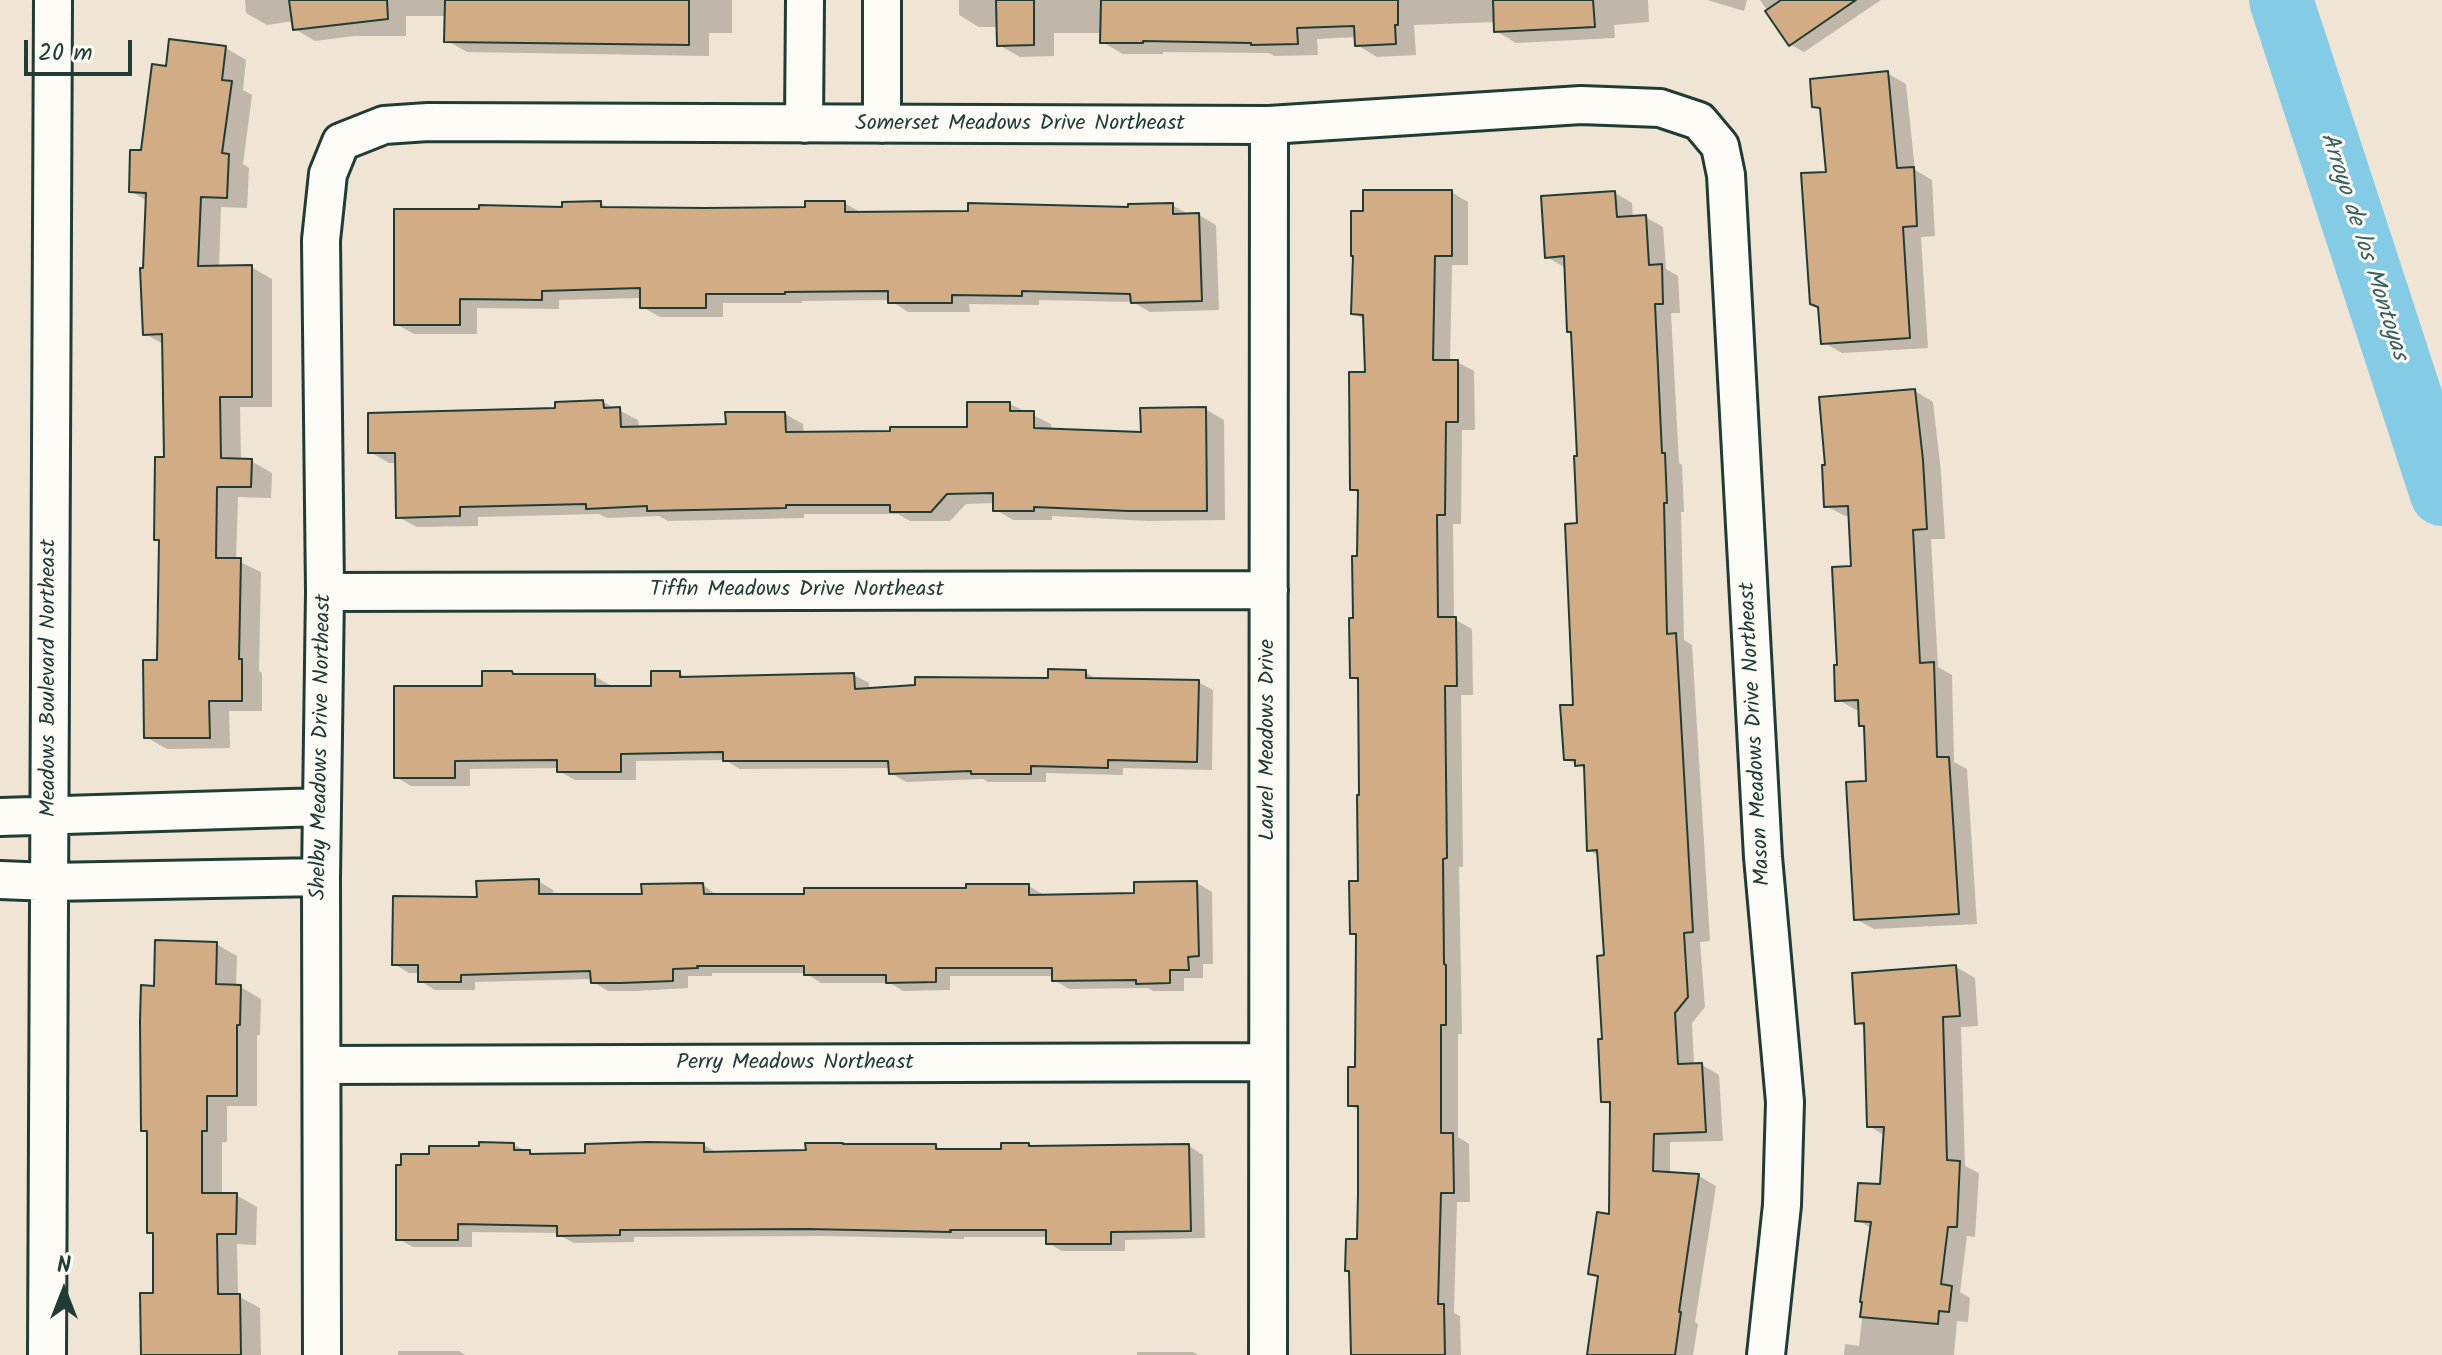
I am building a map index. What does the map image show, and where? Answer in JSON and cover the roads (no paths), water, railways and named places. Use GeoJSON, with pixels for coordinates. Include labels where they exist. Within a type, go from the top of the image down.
{"type":"FeatureCollection","features":[{"type":"Feature","properties":{"kind":"street","name":"Meadows Boulevard Northeast"},"geometry":{"type":"LineString","coordinates":[[47,1355],[53,0]]}},
{"type":"Feature","properties":{"kind":"street"},"geometry":{"type":"LineString","coordinates":[[804,124],[805,0]]}},
{"type":"Feature","properties":{"kind":"street"},"geometry":{"type":"LineString","coordinates":[[882,0],[882,124]]}},
{"type":"Feature","properties":{"kind":"street","name":"Somerset Meadows Drive Northeast"},"geometry":{"type":"LineString","coordinates":[[341,142],[384,125],[428,122],[1269,125],[1581,105],[1660,108],[1699,121]]}},
{"type":"Feature","properties":{"kind":"street","name":"Mason Meadows Drive Northeast"},"geometry":{"type":"LineString","coordinates":[[1699,121],[1720,146],[1726,175],[1763,857],[1785,1102],[1782,1205],[1766,1355]]}},
{"type":"Feature","properties":{"kind":"street","name":"Laurel Meadows Drive"},"geometry":{"type":"LineString","coordinates":[[1268,1355],[1269,125]]}},
{"type":"Feature","properties":{"kind":"street","name":"Shelby Meadows Drive Northeast"},"geometry":{"type":"LineString","coordinates":[[322,1355],[321,877],[325,592],[321,240],[328,174],[341,142]]}},
{"type":"Feature","properties":{"kind":"street","name":"Tiffin Meadows Drive Northeast"},"geometry":{"type":"LineString","coordinates":[[325,592],[1269,590]]}},
{"type":"Feature","properties":{"kind":"street"},"geometry":{"type":"LineString","coordinates":[[0,817],[322,807]]}},
{"type":"Feature","properties":{"kind":"street"},"geometry":{"type":"LineString","coordinates":[[0,880],[49,882],[321,877]]}},
{"type":"Feature","properties":{"kind":"street","name":"Perry Meadows Northeast"},"geometry":{"type":"LineString","coordinates":[[322,1065],[1268,1062]]}},
{"type":"Feature","properties":{"kind":"waterway","name":"Arroyo de los Montoyas"},"geometry":{"type":"LineString","coordinates":[[2281,0],[2442,494]]}}]}
